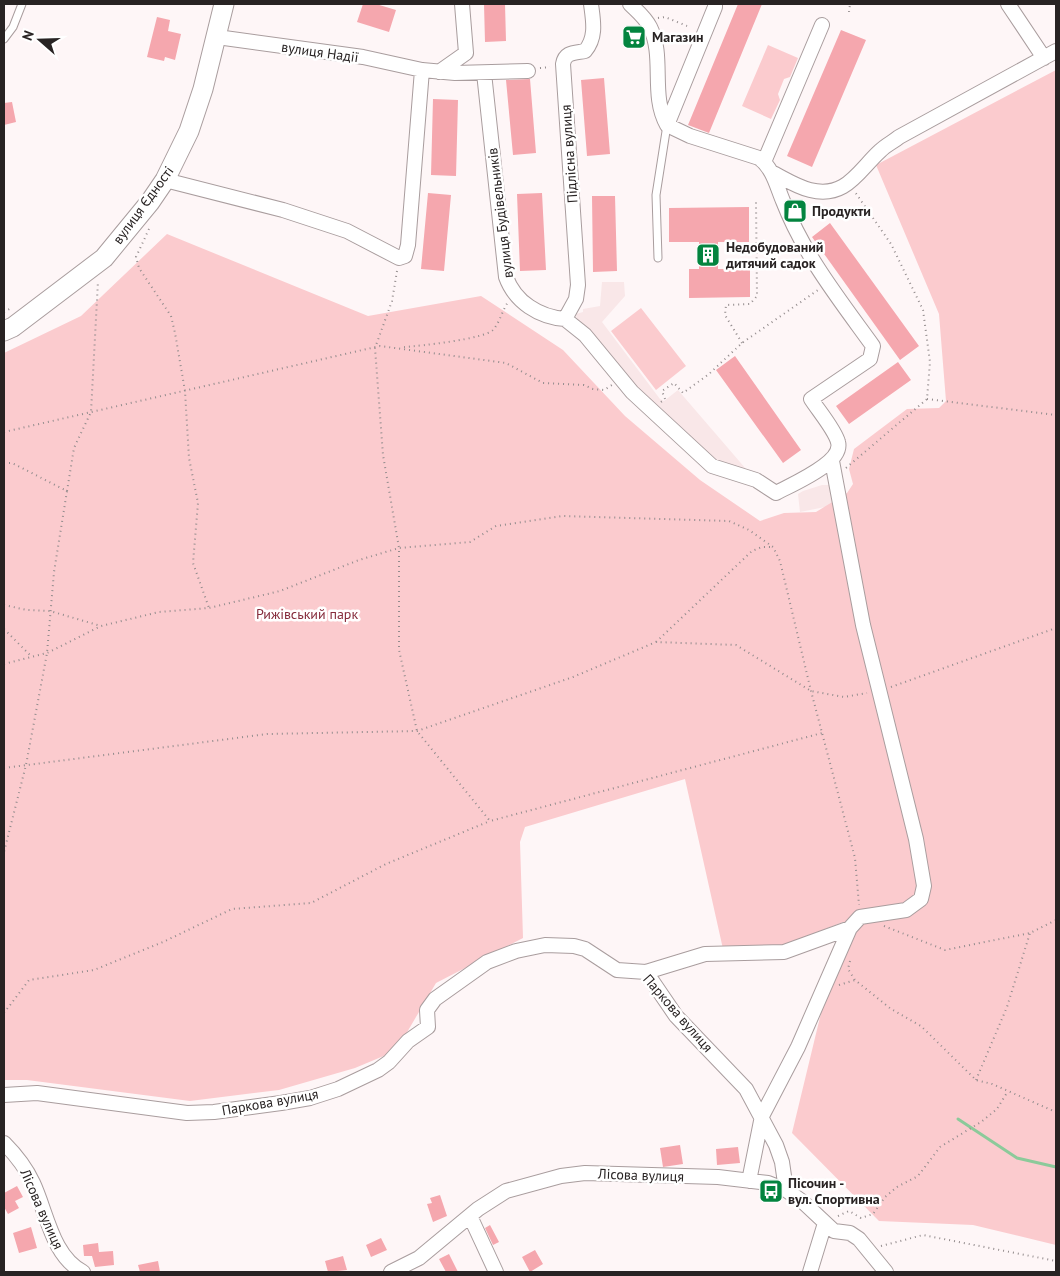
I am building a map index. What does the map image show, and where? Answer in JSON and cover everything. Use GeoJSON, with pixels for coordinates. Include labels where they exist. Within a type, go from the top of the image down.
{"type":"FeatureCollection","features":[{"type":"Feature","properties":{"kind":"street","name":"вулиця Єдності"},"geometry":{"type":"LineString","coordinates":[[4,331],[13,327],[104,258],[165,180],[189,131],[217,37],[224,4]]}},
{"type":"Feature","properties":{"kind":"street"},"geometry":{"type":"LineString","coordinates":[[439,72],[466,53],[462,4]]}},
{"type":"Feature","properties":{"kind":"street"},"geometry":{"type":"LineString","coordinates":[[563,64],[564,57],[568,54],[585,50],[592,39],[594,32],[592,4]]}},
{"type":"Feature","properties":{"kind":"street"},"geometry":{"type":"LineString","coordinates":[[630,4],[646,20],[653,34],[658,102],[667,125],[768,167],[809,190],[821,191],[849,184],[881,150],[899,137],[1056,51]]}},
{"type":"Feature","properties":{"kind":"street"},"geometry":{"type":"LineString","coordinates":[[667,125],[716,7],[715,4]]}},
{"type":"Feature","properties":{"kind":"street"},"geometry":{"type":"LineString","coordinates":[[1008,4],[1044,58]]}},
{"type":"Feature","properties":{"kind":"street"},"geometry":{"type":"LineString","coordinates":[[646,972],[704,954],[784,952],[855,923],[906,910],[921,899],[924,886],[916,839],[863,625],[832,462],[838,449],[838,441],[811,399],[870,359],[873,346],[795,233],[768,167],[822,25]]}},
{"type":"Feature","properties":{"kind":"street","name":"вулиця Надії"},"geometry":{"type":"LineString","coordinates":[[217,37],[363,57],[439,72],[484,73],[528,70]]}},
{"type":"Feature","properties":{"kind":"street","name":"Підлісна вулиця"},"geometry":{"type":"LineString","coordinates":[[563,64],[578,285],[576,299],[565,319]]}},
{"type":"Feature","properties":{"kind":"street"},"geometry":{"type":"LineString","coordinates":[[165,180],[282,210],[346,231],[402,257],[408,245],[422,70]]}},
{"type":"Feature","properties":{"kind":"street","name":"вулиця Будівельників"},"geometry":{"type":"LineString","coordinates":[[484,73],[506,278],[515,296],[548,317],[565,319]]}},
{"type":"Feature","properties":{"kind":"street"},"geometry":{"type":"LineString","coordinates":[[565,319],[585,335],[652,411],[712,466],[756,480],[776,492],[832,462]]}},
{"type":"Feature","properties":{"kind":"street"},"geometry":{"type":"LineString","coordinates":[[749,1181],[762,1116],[798,1047],[855,923]]}},
{"type":"Feature","properties":{"kind":"street","name":"Паркова вулиця"},"geometry":{"type":"LineString","coordinates":[[4,1095],[37,1093],[186,1113],[214,1112],[310,1098],[361,1079],[389,1062],[408,1041],[428,1027],[427,1010],[435,999],[480,966],[516,951],[561,944],[585,949],[617,970],[646,972],[676,1016],[746,1089],[776,1145],[782,1162],[786,1190]]}},
{"type":"Feature","properties":{"kind":"street","name":"Лісова вулиця"},"geometry":{"type":"LineString","coordinates":[[4,1143],[26,1170],[59,1249],[71,1264],[83,1272]]}},
{"type":"Feature","properties":{"kind":"street","name":"Лісова вулиця"},"geometry":{"type":"LineString","coordinates":[[391,1272],[419,1258],[487,1202],[506,1191],[561,1176],[585,1174],[640,1174],[768,1183],[786,1190],[803,1202],[834,1231],[850,1233],[867,1249],[886,1272]]}},
{"type":"Feature","properties":{"kind":"street"},"geometry":{"type":"LineString","coordinates":[[470,1216],[496,1272]]}},
{"type":"Feature","properties":{"kind":"street"},"geometry":{"type":"LineString","coordinates":[[810,1272],[825,1223]]}},
{"type":"Feature","properties":{"kind":"lane"},"geometry":{"type":"LineString","coordinates":[[4,38],[13,27],[22,4]]}},
{"type":"Feature","properties":{"kind":"lane"},"geometry":{"type":"LineString","coordinates":[[658,258],[656,195],[667,125]]}},
{"type":"Feature","properties":{"kind":"path"},"geometry":{"type":"LineString","coordinates":[[849,12],[850,4]]}},
{"type":"Feature","properties":{"kind":"path"},"geometry":{"type":"LineString","coordinates":[[665,17],[686,26]]}},
{"type":"Feature","properties":{"kind":"path"},"geometry":{"type":"LineString","coordinates":[[528,70],[563,64]]}},
{"type":"Feature","properties":{"kind":"path"},"geometry":{"type":"LineString","coordinates":[[835,476],[927,399],[930,362],[923,310],[891,244],[849,184]]}},
{"type":"Feature","properties":{"kind":"path"},"geometry":{"type":"LineString","coordinates":[[742,343],[725,315],[726,305],[750,304],[757,296],[756,202]]}},
{"type":"Feature","properties":{"kind":"path"},"geometry":{"type":"LineString","coordinates":[[151,223],[136,256],[139,268],[171,316],[185,391],[190,458],[198,503],[193,563],[210,608]]}},
{"type":"Feature","properties":{"kind":"path"},"geometry":{"type":"LineString","coordinates":[[402,257],[392,301],[375,348],[383,455],[399,548],[399,650],[417,731],[490,821]]}},
{"type":"Feature","properties":{"kind":"path"},"geometry":{"type":"LineString","coordinates":[[4,852],[26,765],[48,653],[50,611],[74,448],[92,412],[98,280]]}},
{"type":"Feature","properties":{"kind":"path"},"geometry":{"type":"LineString","coordinates":[[665,399],[662,391],[674,383],[683,393],[708,374],[742,343],[828,283]]}},
{"type":"Feature","properties":{"kind":"path"},"geometry":{"type":"LineString","coordinates":[[4,432],[375,348],[438,344],[491,332],[499,322],[510,298],[515,296]]}},
{"type":"Feature","properties":{"kind":"path"},"geometry":{"type":"LineString","coordinates":[[4,312],[16,306]]}},
{"type":"Feature","properties":{"kind":"path"},"geometry":{"type":"LineString","coordinates":[[400,347],[461,359],[506,363],[543,383],[584,385],[593,390],[604,390],[623,380]]}},
{"type":"Feature","properties":{"kind":"path"},"geometry":{"type":"LineString","coordinates":[[927,399],[1056,415]]}},
{"type":"Feature","properties":{"kind":"path"},"geometry":{"type":"LineString","coordinates":[[4,463],[12,462],[67,491]]}},
{"type":"Feature","properties":{"kind":"path"},"geometry":{"type":"LineString","coordinates":[[4,664],[48,653],[101,626],[159,612],[210,608],[280,591],[326,571],[399,548],[470,542],[496,526],[562,516],[729,521],[749,530],[773,547],[780,562],[855,858],[855,923],[945,950],[1030,932],[1056,920]]}},
{"type":"Feature","properties":{"kind":"path"},"geometry":{"type":"LineString","coordinates":[[4,768],[267,734],[417,731],[573,677],[656,642],[752,551],[762,546],[773,547]]}},
{"type":"Feature","properties":{"kind":"path"},"geometry":{"type":"LineString","coordinates":[[4,605],[27,610],[50,611],[101,626]]}},
{"type":"Feature","properties":{"kind":"path"},"geometry":{"type":"LineString","coordinates":[[656,642],[736,645],[811,690],[844,697],[879,690],[1056,628]]}},
{"type":"Feature","properties":{"kind":"path"},"geometry":{"type":"LineString","coordinates":[[4,629],[31,656]]}},
{"type":"Feature","properties":{"kind":"path"},"geometry":{"type":"LineString","coordinates":[[4,1013],[29,980],[94,970],[163,942],[232,909],[311,903],[386,864],[490,821],[822,733]]}},
{"type":"Feature","properties":{"kind":"path"},"geometry":{"type":"LineString","coordinates":[[976,1080],[1007,1007],[1030,932]]}},
{"type":"Feature","properties":{"kind":"path"},"geometry":{"type":"LineString","coordinates":[[850,960],[848,969],[855,980],[891,1009],[921,1026],[976,1080],[992,1084],[1056,1112]]}},
{"type":"Feature","properties":{"kind":"path"},"geometry":{"type":"LineString","coordinates":[[825,1223],[849,1211],[861,1218],[872,1214],[886,1196],[918,1176],[940,1148],[981,1122],[997,1109],[1008,1091]]}},
{"type":"Feature","properties":{"kind":"path"},"geometry":{"type":"LineString","coordinates":[[867,1249],[923,1235],[1056,1261]]}},
{"type":"Feature","properties":{"kind":"shaded area"},"geometry":{"type":"Polygon","coordinates":[[[602,282],[624,282],[625,296],[602,322],[660,399],[664,401],[678,390],[746,469],[732,470],[710,461],[662,409],[627,381],[578,327],[576,314],[583,312],[583,309],[600,306],[602,282]]]}},
{"type":"Feature","properties":{"kind":"shaded area"},"geometry":{"type":"Polygon","coordinates":[[[822,485],[833,485],[855,607],[825,507],[800,512],[798,494],[822,485]]]}},
{"type":"Feature","properties":{"kind":"green space"},"geometry":{"type":"Polygon","coordinates":[[[768,45],[798,58],[790,77],[784,79],[778,94],[780,100],[771,119],[742,106],[768,45]]]}},
{"type":"Feature","properties":{"kind":"green space","name":"Рижівський парк"},"geometry":{"type":"Polygon","coordinates":[[[1056,70],[1056,1245],[973,1225],[879,1221],[792,1133],[843,922],[780,947],[723,949],[685,779],[525,827],[520,842],[523,938],[436,983],[406,1034],[386,1055],[355,1068],[279,1090],[190,1101],[27,1080],[4,1080],[4,353],[81,316],[167,234],[368,316],[481,296],[563,350],[625,416],[700,480],[760,521],[784,513],[816,512],[847,493],[853,484],[849,469],[854,449],[907,409],[939,408],[946,401],[939,314],[876,165],[1056,70]]]}},
{"type":"Feature","properties":{"kind":"green space"},"geometry":{"type":"Polygon","coordinates":[[[641,308],[686,366],[656,390],[611,331],[641,308]]]}},
{"type":"Feature","properties":{"kind":"building"},"geometry":{"type":"Polygon","coordinates":[[[363,4],[376,4],[396,10],[389,32],[357,22],[363,4]]]}},
{"type":"Feature","properties":{"kind":"building"},"geometry":{"type":"Polygon","coordinates":[[[484,4],[505,4],[506,41],[485,42],[484,4]]]}},
{"type":"Feature","properties":{"kind":"building"},"geometry":{"type":"Polygon","coordinates":[[[738,4],[762,4],[709,133],[688,125],[738,4]]]}},
{"type":"Feature","properties":{"kind":"building"},"geometry":{"type":"Polygon","coordinates":[[[157,17],[170,20],[168,31],[181,34],[175,60],[165,57],[164,61],[147,57],[157,17]]]}},
{"type":"Feature","properties":{"kind":"building"},"geometry":{"type":"Polygon","coordinates":[[[841,30],[866,40],[812,167],[787,156],[841,30]]]}},
{"type":"Feature","properties":{"kind":"building","name":"Магазин"},"geometry":{"type":"Polygon","coordinates":[[[638,32],[641,41],[631,45],[627,36],[638,32]]]}},
{"type":"Feature","properties":{"kind":"building"},"geometry":{"type":"Polygon","coordinates":[[[604,78],[610,154],[587,156],[581,80],[604,78]]]}},
{"type":"Feature","properties":{"kind":"building"},"geometry":{"type":"Polygon","coordinates":[[[530,79],[536,153],[513,155],[506,80],[530,79]]]}},
{"type":"Feature","properties":{"kind":"building"},"geometry":{"type":"Polygon","coordinates":[[[433,99],[458,100],[456,176],[431,175],[433,99]]]}},
{"type":"Feature","properties":{"kind":"building"},"geometry":{"type":"Polygon","coordinates":[[[12,102],[16,122],[4,125],[4,103],[12,102]]]}},
{"type":"Feature","properties":{"kind":"building"},"geometry":{"type":"Polygon","coordinates":[[[428,193],[451,195],[444,271],[421,269],[428,193]]]}},
{"type":"Feature","properties":{"kind":"building"},"geometry":{"type":"Polygon","coordinates":[[[542,193],[546,270],[520,271],[517,194],[542,193]]]}},
{"type":"Feature","properties":{"kind":"building"},"geometry":{"type":"Polygon","coordinates":[[[592,196],[615,196],[617,271],[593,272],[592,196]]]}},
{"type":"Feature","properties":{"kind":"building","name":"Недобудований дитячий садок"},"geometry":{"type":"Polygon","coordinates":[[[749,207],[749,242],[718,242],[718,269],[750,269],[750,297],[689,298],[689,269],[699,269],[699,242],[669,242],[669,208],[749,207]]]}},
{"type":"Feature","properties":{"kind":"building"},"geometry":{"type":"Polygon","coordinates":[[[830,223],[919,346],[900,360],[812,237],[830,223]]]}},
{"type":"Feature","properties":{"kind":"building"},"geometry":{"type":"Polygon","coordinates":[[[735,356],[801,450],[783,463],[716,370],[735,356]]]}},
{"type":"Feature","properties":{"kind":"building"},"geometry":{"type":"Polygon","coordinates":[[[898,362],[911,380],[849,424],[836,406],[898,362]]]}},
{"type":"Feature","properties":{"kind":"building"},"geometry":{"type":"Polygon","coordinates":[[[680,1145],[683,1164],[663,1167],[660,1148],[680,1145]]]}},
{"type":"Feature","properties":{"kind":"building"},"geometry":{"type":"Polygon","coordinates":[[[738,1147],[740,1163],[717,1165],[716,1149],[738,1147]]]}},
{"type":"Feature","properties":{"kind":"building"},"geometry":{"type":"Polygon","coordinates":[[[17,1186],[23,1197],[15,1201],[19,1208],[8,1214],[4,1207],[4,1193],[17,1186]]]}},
{"type":"Feature","properties":{"kind":"building"},"geometry":{"type":"Polygon","coordinates":[[[440,1195],[447,1216],[433,1222],[427,1204],[432,1203],[430,1198],[440,1195]]]}},
{"type":"Feature","properties":{"kind":"building"},"geometry":{"type":"Polygon","coordinates":[[[490,1225],[499,1242],[493,1245],[485,1228],[490,1225]]]}},
{"type":"Feature","properties":{"kind":"building"},"geometry":{"type":"Polygon","coordinates":[[[31,1227],[37,1248],[19,1253],[13,1233],[31,1227]]]}},
{"type":"Feature","properties":{"kind":"building"},"geometry":{"type":"Polygon","coordinates":[[[381,1238],[387,1250],[371,1257],[366,1245],[381,1238]]]}},
{"type":"Feature","properties":{"kind":"building"},"geometry":{"type":"Polygon","coordinates":[[[98,1243],[99,1252],[113,1251],[114,1265],[95,1267],[92,1256],[84,1256],[83,1245],[98,1243]]]}},
{"type":"Feature","properties":{"kind":"building"},"geometry":{"type":"Polygon","coordinates":[[[535,1250],[543,1264],[530,1272],[522,1257],[535,1250]]]}},
{"type":"Feature","properties":{"kind":"building"},"geometry":{"type":"Polygon","coordinates":[[[449,1254],[458,1272],[446,1272],[439,1259],[449,1254]]]}},
{"type":"Feature","properties":{"kind":"building"},"geometry":{"type":"Polygon","coordinates":[[[343,1256],[347,1270],[328,1272],[325,1261],[343,1256]]]}},
{"type":"Feature","properties":{"kind":"building"},"geometry":{"type":"Polygon","coordinates":[[[158,1261],[160,1272],[140,1272],[138,1265],[158,1261]]]}},
{"type":"Feature","properties":{"kind":"waterway"},"geometry":{"type":"LineString","coordinates":[[958,1119],[1017,1158],[1056,1167]]}},
{"type":"Feature","properties":{"kind":"place","name":"Магазин"},"geometry":{"type":"Point","coordinates":[634,37]}},
{"type":"Feature","properties":{"kind":"place","name":"Продукти"},"geometry":{"type":"Point","coordinates":[795,211]}},
{"type":"Feature","properties":{"kind":"place","name":"Недобудований дитячий садок"},"geometry":{"type":"Point","coordinates":[708,255]}},
{"type":"Feature","properties":{"kind":"place","name":"Пісочин - вул. Спортивна"},"geometry":{"type":"Point","coordinates":[771,1191]}}]}
